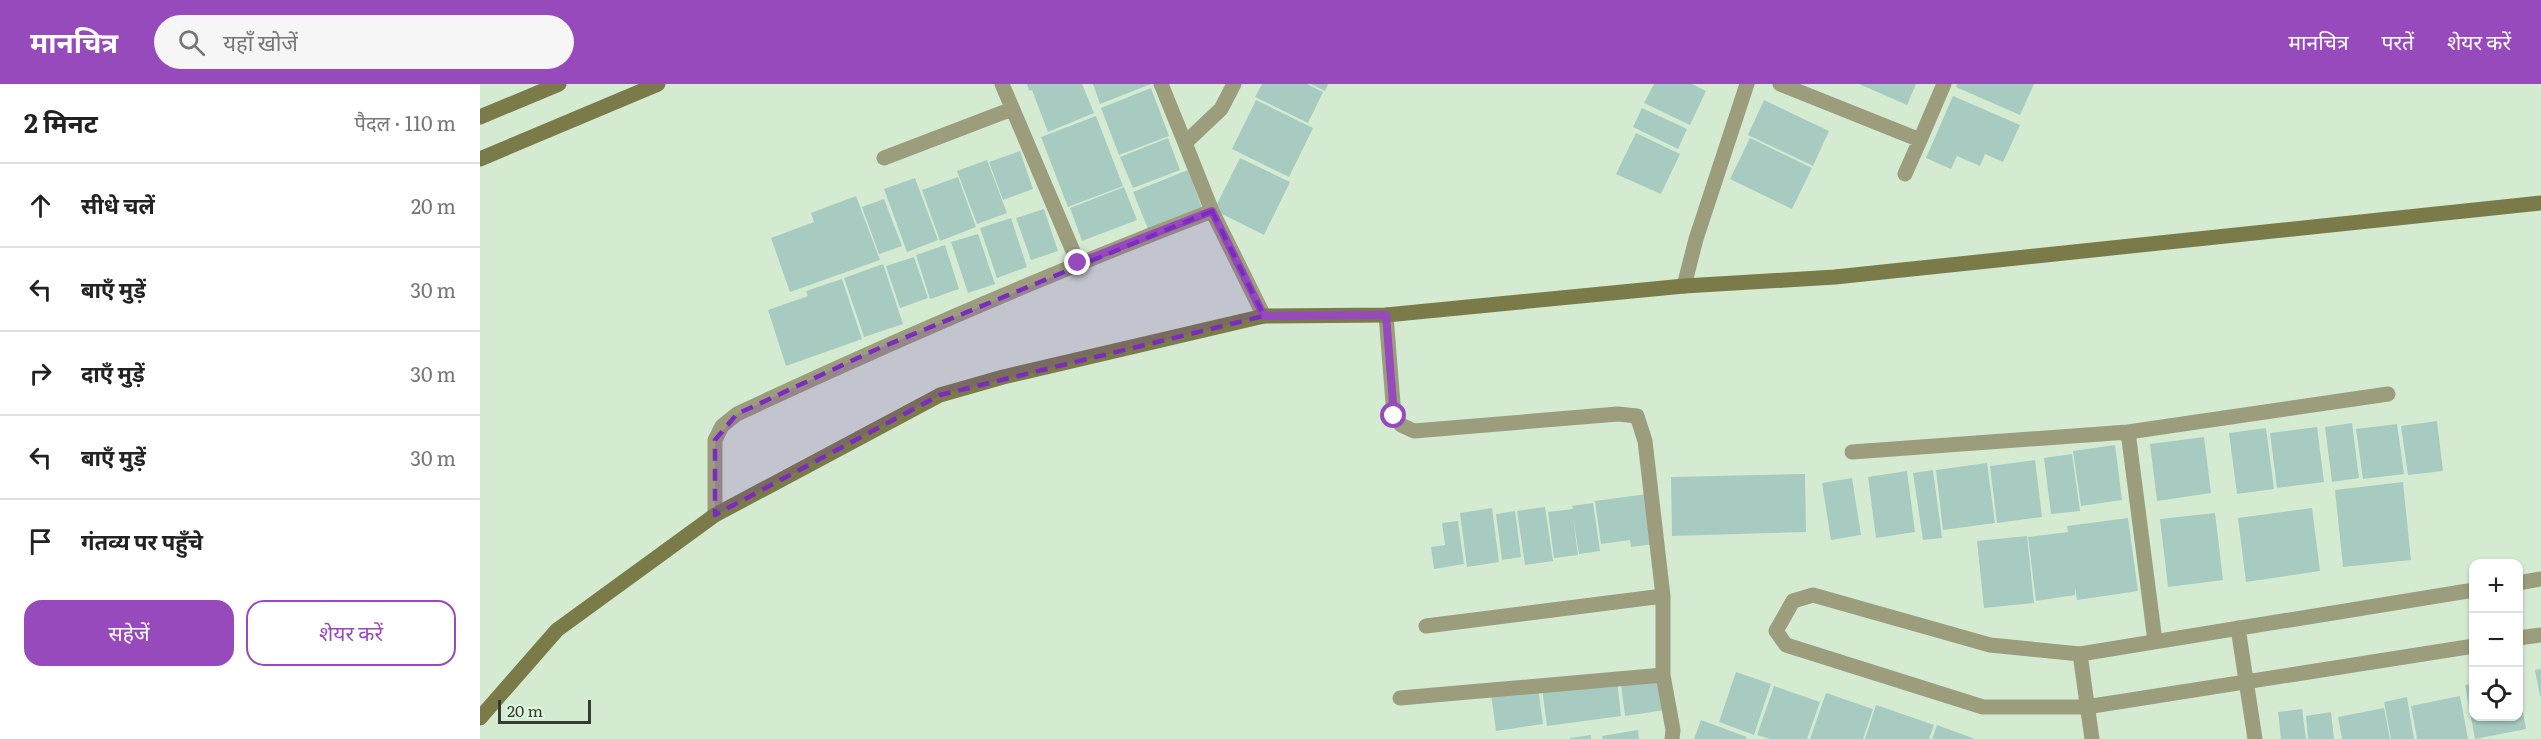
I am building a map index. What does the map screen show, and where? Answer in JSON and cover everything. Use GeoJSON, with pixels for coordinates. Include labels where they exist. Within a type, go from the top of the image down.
{"type":"FeatureCollection","features":[{"type":"Feature","properties":{"kind":"street"},"geometry":{"type":"LineString","coordinates":[[480,117],[559,84]]}},
{"type":"Feature","properties":{"kind":"street"},"geometry":{"type":"LineString","coordinates":[[480,159],[658,84]]}},
{"type":"Feature","properties":{"kind":"street"},"geometry":{"type":"LineString","coordinates":[[1002,84],[1078,263]]}},
{"type":"Feature","properties":{"kind":"street"},"geometry":{"type":"LineString","coordinates":[[1161,84],[1212,211],[1264,316]]}},
{"type":"Feature","properties":{"kind":"street"},"geometry":{"type":"LineString","coordinates":[[1185,143],[1221,109],[1234,84]]}},
{"type":"Feature","properties":{"kind":"street"},"geometry":{"type":"LineString","coordinates":[[1684,286],[1696,239],[1747,84]]}},
{"type":"Feature","properties":{"kind":"street"},"geometry":{"type":"LineString","coordinates":[[1780,84],[1920,140]]}},
{"type":"Feature","properties":{"kind":"street"},"geometry":{"type":"LineString","coordinates":[[1905,174],[1944,84]]}},
{"type":"Feature","properties":{"kind":"street"},"geometry":{"type":"LineString","coordinates":[[884,158],[1012,109]]}},
{"type":"Feature","properties":{"kind":"street"},"geometry":{"type":"LineString","coordinates":[[480,718],[557,630],[715,515],[940,395],[1003,377],[1264,316],[1386,315],[1684,286],[1835,277],[2541,202]]}},
{"type":"Feature","properties":{"kind":"street"},"geometry":{"type":"LineString","coordinates":[[715,515],[714,440],[722,426],[737,414],[875,350],[1078,263],[1212,211]]}},
{"type":"Feature","properties":{"kind":"street"},"geometry":{"type":"LineString","coordinates":[[1386,315],[1394,416],[1401,425],[1414,431],[1618,414],[1637,416],[1645,441],[1663,596],[1663,675],[1672,739]]}},
{"type":"Feature","properties":{"kind":"street"},"geometry":{"type":"LineString","coordinates":[[1852,452],[2128,432],[2388,394]]}},
{"type":"Feature","properties":{"kind":"street"},"geometry":{"type":"LineString","coordinates":[[2128,432],[2155,641]]}},
{"type":"Feature","properties":{"kind":"street"},"geometry":{"type":"LineString","coordinates":[[2523,581],[2541,579]]}},
{"type":"Feature","properties":{"kind":"street"},"geometry":{"type":"LineString","coordinates":[[2469,591],[2079,654],[1990,645],[1813,596],[1793,601],[1776,632],[1786,645],[1983,707],[2086,707],[2469,647]]}},
{"type":"Feature","properties":{"kind":"street"},"geometry":{"type":"LineString","coordinates":[[1426,626],[1663,596]]}},
{"type":"Feature","properties":{"kind":"street"},"geometry":{"type":"LineString","coordinates":[[2238,628],[2255,739]]}},
{"type":"Feature","properties":{"kind":"street"},"geometry":{"type":"LineString","coordinates":[[2523,637],[2541,634]]}},
{"type":"Feature","properties":{"kind":"street"},"geometry":{"type":"LineString","coordinates":[[2079,654],[2092,739]]}},
{"type":"Feature","properties":{"kind":"street"},"geometry":{"type":"LineString","coordinates":[[1400,698],[1663,675]]}},
{"type":"Feature","properties":{"kind":"highlighted area"},"geometry":{"type":"Polygon","coordinates":[[[1212,211],[1264,316],[940,395],[715,515],[715,440],[737,414],[875,350],[1212,211]]]}},
{"type":"Feature","properties":{"kind":"building"},"geometry":{"type":"Polygon","coordinates":[[[1027,84],[1082,84],[1094,113],[1048,132],[1032,90],[1029,91],[1027,84]]]}},
{"type":"Feature","properties":{"kind":"building"},"geometry":{"type":"Polygon","coordinates":[[[1093,84],[1151,84],[1100,104],[1093,84]]]}},
{"type":"Feature","properties":{"kind":"building"},"geometry":{"type":"Polygon","coordinates":[[[1262,84],[1307,84],[1323,92],[1308,123],[1255,97],[1262,84]]]}},
{"type":"Feature","properties":{"kind":"building"},"geometry":{"type":"Polygon","coordinates":[[[1311,84],[1328,84],[1325,91],[1311,84]]]}},
{"type":"Feature","properties":{"kind":"building"},"geometry":{"type":"Polygon","coordinates":[[[1654,84],[1692,84],[1706,91],[1690,125],[1644,103],[1654,84]]]}},
{"type":"Feature","properties":{"kind":"building"},"geometry":{"type":"Polygon","coordinates":[[[1859,84],[1916,84],[1907,105],[1859,84]]]}},
{"type":"Feature","properties":{"kind":"building"},"geometry":{"type":"Polygon","coordinates":[[[1957,84],[2034,84],[2020,115],[1956,87],[1957,84]]]}},
{"type":"Feature","properties":{"kind":"building"},"geometry":{"type":"Polygon","coordinates":[[[1151,88],[1169,136],[1119,155],[1101,108],[1151,88]]]}},
{"type":"Feature","properties":{"kind":"building"},"geometry":{"type":"Polygon","coordinates":[[[1953,96],[2020,125],[2003,162],[1985,154],[1980,166],[1957,156],[1951,169],[1926,158],[1953,96]]]}},
{"type":"Feature","properties":{"kind":"building"},"geometry":{"type":"Polygon","coordinates":[[[1256,100],[1313,128],[1289,177],[1232,149],[1256,100]]]}},
{"type":"Feature","properties":{"kind":"building"},"geometry":{"type":"Polygon","coordinates":[[[1764,100],[1829,131],[1813,166],[1748,135],[1764,100]]]}},
{"type":"Feature","properties":{"kind":"building"},"geometry":{"type":"Polygon","coordinates":[[[1642,108],[1687,129],[1678,149],[1633,127],[1642,108]]]}},
{"type":"Feature","properties":{"kind":"building"},"geometry":{"type":"Polygon","coordinates":[[[1096,116],[1123,186],[1068,207],[1041,137],[1096,116]]]}},
{"type":"Feature","properties":{"kind":"building"},"geometry":{"type":"Polygon","coordinates":[[[1636,133],[1680,154],[1661,194],[1616,174],[1636,133]]]}},
{"type":"Feature","properties":{"kind":"building"},"geometry":{"type":"Polygon","coordinates":[[[1168,138],[1180,170],[1133,188],[1120,157],[1168,138]]]}},
{"type":"Feature","properties":{"kind":"building"},"geometry":{"type":"Polygon","coordinates":[[[1750,138],[1812,168],[1792,209],[1730,179],[1750,138]]]}},
{"type":"Feature","properties":{"kind":"building"},"geometry":{"type":"Polygon","coordinates":[[[1020,151],[1033,189],[1003,200],[989,162],[1020,151]]]}},
{"type":"Feature","properties":{"kind":"building"},"geometry":{"type":"Polygon","coordinates":[[[1240,158],[1290,182],[1264,235],[1214,210],[1240,158]]]}},
{"type":"Feature","properties":{"kind":"building"},"geometry":{"type":"Polygon","coordinates":[[[987,160],[1007,213],[977,224],[957,171],[987,160]]]}},
{"type":"Feature","properties":{"kind":"building"},"geometry":{"type":"Polygon","coordinates":[[[1188,170],[1202,208],[1148,229],[1133,192],[1188,170]]]}},
{"type":"Feature","properties":{"kind":"building"},"geometry":{"type":"Polygon","coordinates":[[[958,177],[976,227],[940,241],[922,190],[958,177]]]}},
{"type":"Feature","properties":{"kind":"building"},"geometry":{"type":"Polygon","coordinates":[[[915,178],[938,240],[907,252],[884,189],[915,178]]]}},
{"type":"Feature","properties":{"kind":"building"},"geometry":{"type":"Polygon","coordinates":[[[1124,187],[1137,220],[1082,241],[1070,208],[1124,187]]]}},
{"type":"Feature","properties":{"kind":"building"},"geometry":{"type":"Polygon","coordinates":[[[856,196],[880,260],[790,292],[771,238],[814,222],[811,213],[856,196]]]}},
{"type":"Feature","properties":{"kind":"building"},"geometry":{"type":"Polygon","coordinates":[[[884,199],[902,246],[879,254],[862,207],[884,199]]]}},
{"type":"Feature","properties":{"kind":"building"},"geometry":{"type":"Polygon","coordinates":[[[1044,209],[1058,251],[1031,260],[1016,218],[1044,209]]]}},
{"type":"Feature","properties":{"kind":"building"},"geometry":{"type":"Polygon","coordinates":[[[1011,218],[1027,267],[997,278],[980,228],[1011,218]]]}},
{"type":"Feature","properties":{"kind":"building"},"geometry":{"type":"Polygon","coordinates":[[[978,234],[995,284],[968,293],[951,242],[978,234]]]}},
{"type":"Feature","properties":{"kind":"building"},"geometry":{"type":"Polygon","coordinates":[[[945,245],[959,289],[930,299],[916,255],[945,245]]]}},
{"type":"Feature","properties":{"kind":"building"},"geometry":{"type":"Polygon","coordinates":[[[914,257],[928,298],[900,308],[886,266],[914,257]]]}},
{"type":"Feature","properties":{"kind":"building"},"geometry":{"type":"Polygon","coordinates":[[[883,264],[903,324],[864,337],[844,278],[883,264]]]}},
{"type":"Feature","properties":{"kind":"building"},"geometry":{"type":"Polygon","coordinates":[[[842,279],[862,339],[786,366],[768,310],[808,296],[806,291],[842,279]]]}},
{"type":"Feature","properties":{"kind":"building"},"geometry":{"type":"Polygon","coordinates":[[[2437,421],[2443,471],[2408,475],[2401,426],[2437,421]]]}},
{"type":"Feature","properties":{"kind":"building"},"geometry":{"type":"Polygon","coordinates":[[[2352,423],[2359,478],[2332,482],[2325,427],[2352,423]]]}},
{"type":"Feature","properties":{"kind":"building"},"geometry":{"type":"Polygon","coordinates":[[[2397,424],[2404,474],[2363,479],[2356,429],[2397,424]]]}},
{"type":"Feature","properties":{"kind":"building"},"geometry":{"type":"Polygon","coordinates":[[[2317,427],[2324,482],[2277,488],[2270,433],[2317,427]]]}},
{"type":"Feature","properties":{"kind":"building"},"geometry":{"type":"Polygon","coordinates":[[[2266,428],[2274,489],[2237,494],[2229,433],[2266,428]]]}},
{"type":"Feature","properties":{"kind":"building"},"geometry":{"type":"Polygon","coordinates":[[[2204,437],[2211,493],[2157,501],[2150,444],[2204,437]]]}},
{"type":"Feature","properties":{"kind":"building"},"geometry":{"type":"Polygon","coordinates":[[[2115,445],[2122,500],[2081,506],[2073,451],[2115,445]]]}},
{"type":"Feature","properties":{"kind":"building"},"geometry":{"type":"Polygon","coordinates":[[[2072,454],[2080,511],[2051,514],[2044,458],[2072,454]]]}},
{"type":"Feature","properties":{"kind":"building"},"geometry":{"type":"Polygon","coordinates":[[[2035,460],[2042,517],[1997,523],[1990,466],[2035,460]]]}},
{"type":"Feature","properties":{"kind":"building"},"geometry":{"type":"Polygon","coordinates":[[[1987,463],[1995,523],[1943,530],[1936,470],[1987,463]]]}},
{"type":"Feature","properties":{"kind":"building"},"geometry":{"type":"Polygon","coordinates":[[[1933,470],[1942,538],[1923,540],[1913,473],[1933,470]]]}},
{"type":"Feature","properties":{"kind":"building"},"geometry":{"type":"Polygon","coordinates":[[[1907,471],[1915,532],[1876,538],[1868,477],[1907,471]]]}},
{"type":"Feature","properties":{"kind":"building"},"geometry":{"type":"Polygon","coordinates":[[[1805,474],[1806,532],[1672,536],[1671,477],[1805,474]]]}},
{"type":"Feature","properties":{"kind":"building"},"geometry":{"type":"Polygon","coordinates":[[[1852,478],[1861,535],[1831,540],[1822,483],[1852,478]]]}},
{"type":"Feature","properties":{"kind":"building"},"geometry":{"type":"Polygon","coordinates":[[[2403,482],[2411,560],[2343,567],[2335,490],[2403,482]]]}},
{"type":"Feature","properties":{"kind":"building"},"geometry":{"type":"Polygon","coordinates":[[[1647,494],[1654,544],[1631,547],[1630,540],[1601,544],[1595,501],[1647,494]]]}},
{"type":"Feature","properties":{"kind":"building"},"geometry":{"type":"Polygon","coordinates":[[[1593,503],[1600,551],[1579,554],[1573,517],[1578,555],[1554,558],[1548,512],[1573,509],[1572,506],[1593,503]]]}},
{"type":"Feature","properties":{"kind":"building"},"geometry":{"type":"Polygon","coordinates":[[[1545,507],[1553,561],[1525,565],[1517,511],[1545,507]]]}},
{"type":"Feature","properties":{"kind":"building"},"geometry":{"type":"Polygon","coordinates":[[[1492,508],[1499,562],[1467,567],[1460,513],[1492,508]]]}},
{"type":"Feature","properties":{"kind":"building"},"geometry":{"type":"Polygon","coordinates":[[[2312,508],[2320,571],[2246,582],[2238,518],[2312,508]]]}},
{"type":"Feature","properties":{"kind":"building"},"geometry":{"type":"Polygon","coordinates":[[[1515,511],[1521,557],[1502,560],[1496,514],[1515,511]]]}},
{"type":"Feature","properties":{"kind":"building"},"geometry":{"type":"Polygon","coordinates":[[[2215,513],[2223,580],[2168,587],[2160,519],[2215,513]]]}},
{"type":"Feature","properties":{"kind":"building"},"geometry":{"type":"Polygon","coordinates":[[[2128,518],[2138,591],[2077,600],[2075,587],[2075,595],[2036,601],[2028,537],[2068,532],[2067,526],[2128,518]]]}},
{"type":"Feature","properties":{"kind":"building"},"geometry":{"type":"Polygon","coordinates":[[[1458,521],[1464,564],[1434,569],[1431,547],[1445,545],[1442,523],[1458,521]]]}},
{"type":"Feature","properties":{"kind":"building"},"geometry":{"type":"Polygon","coordinates":[[[2027,536],[2034,603],[1984,608],[1977,541],[2027,536]]]}},
{"type":"Feature","properties":{"kind":"building"},"geometry":{"type":"Polygon","coordinates":[[[2541,669],[2541,696],[2540,696],[2535,670],[2541,669]]]}},
{"type":"Feature","properties":{"kind":"building"},"geometry":{"type":"Polygon","coordinates":[[[1736,672],[1771,684],[1754,735],[1719,722],[1736,672]]]}},
{"type":"Feature","properties":{"kind":"building"},"geometry":{"type":"Polygon","coordinates":[[[1660,678],[1665,710],[1625,716],[1621,684],[1660,678]]]}},
{"type":"Feature","properties":{"kind":"building"},"geometry":{"type":"Polygon","coordinates":[[[1617,680],[1621,716],[1547,726],[1542,688],[1617,680]]]}},
{"type":"Feature","properties":{"kind":"building"},"geometry":{"type":"Polygon","coordinates":[[[2465,685],[2469,685],[2469,707],[2465,685]]]}},
{"type":"Feature","properties":{"kind":"building"},"geometry":{"type":"Polygon","coordinates":[[[1774,686],[1820,702],[1807,739],[1770,739],[1757,735],[1774,686]]]}},
{"type":"Feature","properties":{"kind":"building"},"geometry":{"type":"Polygon","coordinates":[[[1538,687],[1543,724],[1496,731],[1491,694],[1538,687]]]}},
{"type":"Feature","properties":{"kind":"building"},"geometry":{"type":"Polygon","coordinates":[[[1826,693],[1873,709],[1863,739],[1810,739],[1826,693]]]}},
{"type":"Feature","properties":{"kind":"building"},"geometry":{"type":"Polygon","coordinates":[[[2460,696],[2468,739],[2417,739],[2411,706],[2460,696]]]}},
{"type":"Feature","properties":{"kind":"building"},"geometry":{"type":"Polygon","coordinates":[[[2407,697],[2414,739],[2391,739],[2384,702],[2407,697]]]}},
{"type":"Feature","properties":{"kind":"building"},"geometry":{"type":"Polygon","coordinates":[[[1876,705],[1934,725],[1929,739],[1865,739],[1876,705]]]}},
{"type":"Feature","properties":{"kind":"building"},"geometry":{"type":"Polygon","coordinates":[[[2384,708],[2390,739],[2342,739],[2338,717],[2384,708]]]}},
{"type":"Feature","properties":{"kind":"building"},"geometry":{"type":"Polygon","coordinates":[[[2302,709],[2306,739],[2281,739],[2278,712],[2302,709]]]}},
{"type":"Feature","properties":{"kind":"building"},"geometry":{"type":"Polygon","coordinates":[[[2331,712],[2334,739],[2308,739],[2306,716],[2331,712]]]}},
{"type":"Feature","properties":{"kind":"building"},"geometry":{"type":"Polygon","coordinates":[[[2523,712],[2526,729],[2475,739],[2472,721],[2523,721],[2523,712]]]}},
{"type":"Feature","properties":{"kind":"building"},"geometry":{"type":"Polygon","coordinates":[[[1701,720],[1747,737],[1746,739],[1694,739],[1701,720]]]}},
{"type":"Feature","properties":{"kind":"building"},"geometry":{"type":"Polygon","coordinates":[[[1937,725],[1975,739],[1932,739],[1937,725]]]}},
{"type":"Feature","properties":{"kind":"building"},"geometry":{"type":"Polygon","coordinates":[[[1638,730],[1639,739],[1603,739],[1602,736],[1638,730]]]}},
{"type":"Feature","properties":{"kind":"building"},"geometry":{"type":"Polygon","coordinates":[[[1591,735],[1591,739],[1570,739],[1570,738],[1591,735]]]}},
{"type":"Feature","properties":{"kind":"route"},"geometry":{"type":"LineString","coordinates":[[1078,263],[1212,211],[1264,316],[1386,315],[1394,416]]}}]}
